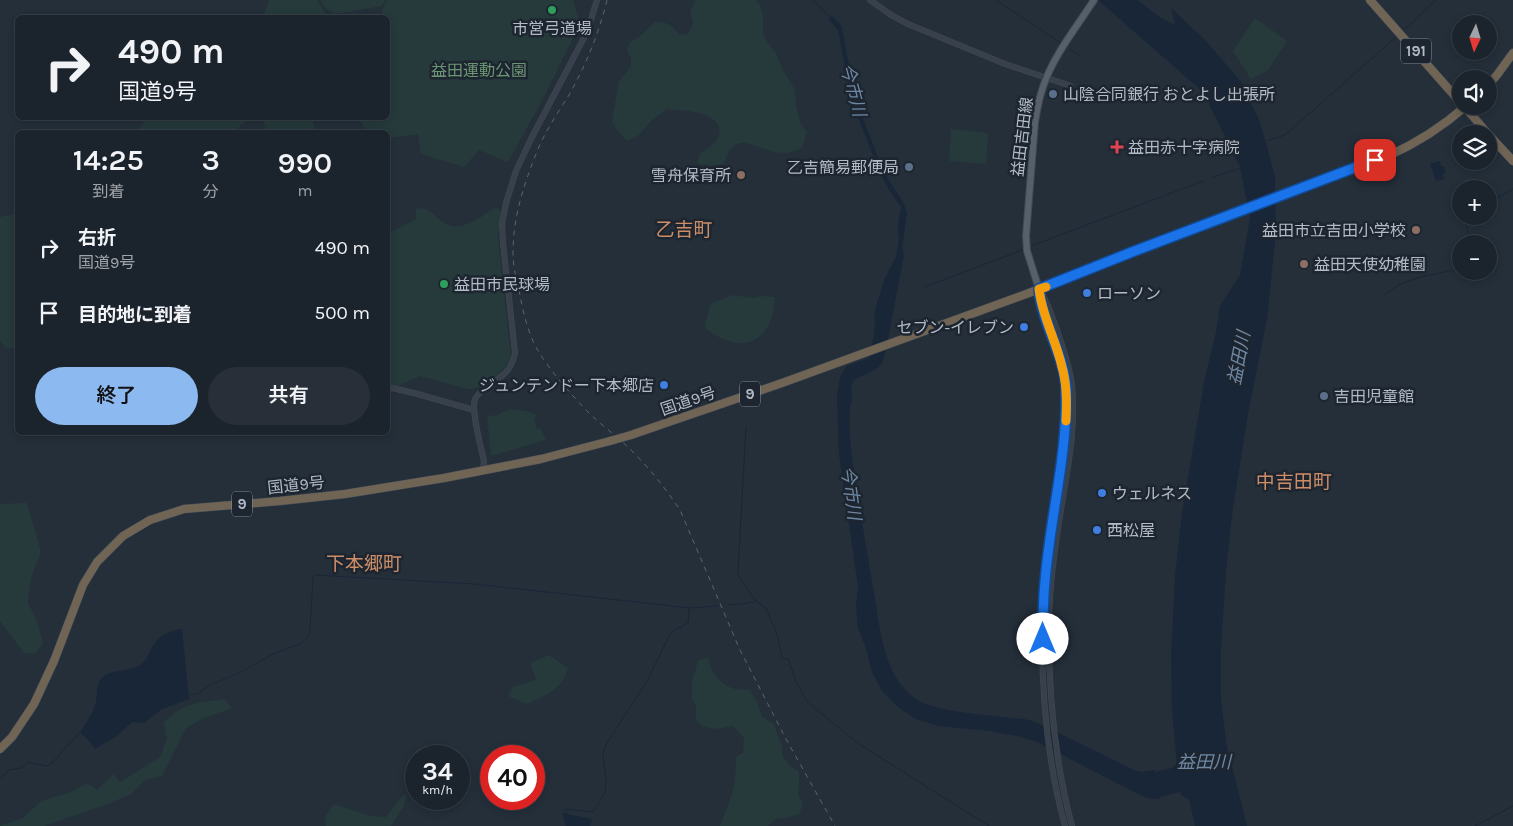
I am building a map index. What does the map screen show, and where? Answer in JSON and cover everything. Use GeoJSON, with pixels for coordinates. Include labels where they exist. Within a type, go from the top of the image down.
{"type":"FeatureCollection","features":[{"type":"Feature","properties":{"kind":"highway","name":"191"},"geometry":{"type":"LineString","coordinates":[[1370,0],[1452,92]]}},
{"type":"Feature","properties":{"kind":"highway"},"geometry":{"type":"LineString","coordinates":[[1497,75],[1513,53]]}},
{"type":"Feature","properties":{"kind":"highway","name":"国道9号"},"geometry":{"type":"LineString","coordinates":[[0,749],[12,737],[34,704],[54,660],[83,585],[97,562],[123,536],[150,520],[184,509],[345,494],[444,478],[541,458],[630,435],[869,352],[1409,147],[1429,135],[1453,115]]}},
{"type":"Feature","properties":{"kind":"highway","name":"191"},"geometry":{"type":"LineString","coordinates":[[1472,115],[1480,125]]}},
{"type":"Feature","properties":{"kind":"highway","name":"191"},"geometry":{"type":"LineString","coordinates":[[1497,144],[1513,161]]}},
{"type":"Feature","properties":{"kind":"main road","name":"益田吉田線"},"geometry":{"type":"LineString","coordinates":[[1039,289],[1027,251],[1026,236],[1035,122],[1043,87],[1058,54],[1094,0]]}},
{"type":"Feature","properties":{"kind":"street"},"geometry":{"type":"LineString","coordinates":[[483,470],[484,462],[474,410],[475,398],[480,392],[506,373],[511,367],[515,353],[502,234],[502,224],[509,194],[516,171],[531,139],[587,32],[597,0]]}},
{"type":"Feature","properties":{"kind":"street"},"geometry":{"type":"LineString","coordinates":[[870,0],[890,15],[908,24],[1005,64],[1071,86]]}},
{"type":"Feature","properties":{"kind":"street"},"geometry":{"type":"LineString","coordinates":[[1039,289],[1040,302],[1062,367],[1066,385],[1063,458],[1045,580],[1042,618],[1046,722],[1065,826]]}},
{"type":"Feature","properties":{"kind":"street"},"geometry":{"type":"LineString","coordinates":[[1039,289],[1046,299],[1064,349],[1072,384],[1073,409],[1070,455],[1051,593],[1050,678],[1053,723],[1062,784],[1072,826]]}},
{"type":"Feature","properties":{"kind":"street"},"geometry":{"type":"LineString","coordinates":[[390,388],[414,393],[474,410]]}},
{"type":"Feature","properties":{"kind":"green space"},"geometry":{"type":"Polygon","coordinates":[[[269,0],[317,0],[327,15],[264,15],[269,0]]]}},
{"type":"Feature","properties":{"kind":"green space"},"geometry":{"type":"Polygon","coordinates":[[[320,0],[385,0],[382,6],[335,14],[326,9],[320,0]]]}},
{"type":"Feature","properties":{"kind":"green space","name":"益田運動公園"},"geometry":{"type":"Polygon","coordinates":[[[387,0],[573,0],[580,24],[543,99],[508,162],[479,150],[464,167],[421,154],[418,134],[390,138],[390,130],[367,130],[359,120],[390,120],[390,15],[383,15],[382,10],[387,0]]]}},
{"type":"Feature","properties":{"kind":"green space"},"geometry":{"type":"Polygon","coordinates":[[[696,0],[756,0],[761,7],[763,33],[776,53],[783,70],[794,88],[800,122],[807,132],[802,148],[783,153],[773,152],[748,143],[741,143],[734,146],[729,152],[724,164],[710,166],[697,163],[700,153],[709,148],[718,139],[719,128],[716,121],[704,114],[667,109],[652,120],[639,135],[627,141],[617,130],[612,121],[619,81],[631,67],[631,58],[627,51],[630,42],[639,37],[655,22],[669,25],[680,35],[688,34],[693,23],[690,12],[696,0]]]}},
{"type":"Feature","properties":{"kind":"green space"},"geometry":{"type":"Polygon","coordinates":[[[1255,18],[1287,41],[1268,70],[1251,79],[1233,51],[1255,18]]]}},
{"type":"Feature","properties":{"kind":"green space"},"geometry":{"type":"Polygon","coordinates":[[[145,120],[248,120],[235,130],[138,130],[145,120]]]}},
{"type":"Feature","properties":{"kind":"green space"},"geometry":{"type":"Polygon","coordinates":[[[263,120],[312,120],[315,130],[266,130],[263,120]]]}},
{"type":"Feature","properties":{"kind":"green space"},"geometry":{"type":"Polygon","coordinates":[[[951,129],[988,133],[986,164],[949,161],[951,129]]]}},
{"type":"Feature","properties":{"kind":"green space"},"geometry":{"type":"Polygon","coordinates":[[[416,208],[429,211],[443,222],[456,226],[470,223],[494,208],[499,209],[501,212],[498,236],[511,358],[498,374],[480,386],[468,389],[420,376],[390,388],[390,233],[416,219],[416,208]]]}},
{"type":"Feature","properties":{"kind":"green space"},"geometry":{"type":"Polygon","coordinates":[[[15,214],[15,349],[6,348],[0,341],[0,217],[15,214]]]}},
{"type":"Feature","properties":{"kind":"green space"},"geometry":{"type":"Polygon","coordinates":[[[732,295],[752,298],[775,297],[768,325],[756,339],[749,342],[734,342],[718,337],[705,328],[711,304],[732,295]]]}},
{"type":"Feature","properties":{"kind":"green space"},"geometry":{"type":"Polygon","coordinates":[[[509,409],[538,415],[534,418],[536,428],[541,429],[546,440],[491,456],[487,415],[496,416],[509,409]]]}},
{"type":"Feature","properties":{"kind":"green space"},"geometry":{"type":"Polygon","coordinates":[[[27,503],[41,552],[31,578],[28,603],[37,621],[43,643],[35,654],[24,653],[0,621],[0,504],[27,503]]]}},
{"type":"Feature","properties":{"kind":"green space"},"geometry":{"type":"Polygon","coordinates":[[[549,655],[568,668],[562,682],[557,687],[527,704],[508,696],[513,687],[536,680],[530,663],[549,655]]]}},
{"type":"Feature","properties":{"kind":"green space"},"geometry":{"type":"Polygon","coordinates":[[[708,658],[717,678],[734,689],[749,689],[757,702],[762,717],[774,724],[782,747],[782,755],[789,765],[799,772],[798,795],[803,802],[800,813],[788,818],[776,819],[768,826],[720,826],[732,793],[736,757],[743,753],[744,738],[733,726],[717,729],[702,726],[696,720],[696,707],[692,699],[692,683],[698,660],[708,658]]]}},
{"type":"Feature","properties":{"kind":"green space"},"geometry":{"type":"Polygon","coordinates":[[[224,699],[232,708],[202,719],[186,728],[162,776],[145,780],[131,794],[45,826],[0,826],[23,818],[41,801],[71,792],[87,783],[97,790],[114,774],[120,782],[160,757],[167,739],[164,723],[171,716],[184,707],[224,699]]]}},
{"type":"Feature","properties":{"kind":"green space"},"geometry":{"type":"Polygon","coordinates":[[[405,795],[403,807],[391,826],[326,826],[325,817],[334,804],[370,816],[386,817],[405,795]]]}},
{"type":"Feature","properties":{"kind":"water","name":"益田川"},"geometry":{"type":"Polygon","coordinates":[[[1098,0],[1137,0],[1161,18],[1175,25],[1171,8],[1206,41],[1241,82],[1260,122],[1275,176],[1276,232],[1267,319],[1248,414],[1233,508],[1226,571],[1221,650],[1221,700],[1227,747],[1247,826],[1195,826],[1189,799],[1182,796],[1180,792],[1160,797],[1160,799],[1146,798],[1037,742],[989,731],[938,726],[916,719],[899,708],[882,691],[872,672],[866,648],[858,628],[856,606],[858,587],[839,454],[837,397],[840,377],[847,366],[869,358],[874,336],[874,317],[877,303],[885,278],[896,257],[901,207],[879,171],[853,104],[838,30],[829,20],[831,15],[842,28],[855,97],[883,171],[903,202],[907,213],[902,249],[904,256],[884,359],[881,365],[872,372],[854,380],[850,407],[853,467],[880,628],[884,648],[893,672],[907,692],[923,703],[969,713],[1029,720],[1134,770],[1142,772],[1154,770],[1155,772],[1172,768],[1177,764],[1172,712],[1171,656],[1175,576],[1182,513],[1204,382],[1220,306],[1240,275],[1250,218],[1240,167],[1203,92],[1098,0]]]}},
{"type":"Feature","properties":{"kind":"water"},"geometry":{"type":"Polygon","coordinates":[[[1440,161],[1441,166],[1444,166],[1446,172],[1443,174],[1445,179],[1436,181],[1430,164],[1440,161]]]}},
{"type":"Feature","properties":{"kind":"water"},"geometry":{"type":"Polygon","coordinates":[[[182,629],[189,699],[162,709],[144,723],[133,722],[118,735],[95,749],[80,732],[94,709],[97,688],[101,679],[109,673],[140,665],[161,636],[182,629]]]}},
{"type":"Feature","properties":{"kind":"water"},"geometry":{"type":"Polygon","coordinates":[[[562,813],[592,819],[590,826],[566,826],[562,813]]]}},
{"type":"Feature","properties":{"kind":"waterway","name":"今市川"},"geometry":{"type":"LineString","coordinates":[[813,0],[830,17]]}},
{"type":"Feature","properties":{"kind":"waterway"},"geometry":{"type":"LineString","coordinates":[[996,0],[1061,43]]}},
{"type":"Feature","properties":{"kind":"waterway"},"geometry":{"type":"LineString","coordinates":[[1405,29],[1436,0]]}},
{"type":"Feature","properties":{"kind":"waterway"},"geometry":{"type":"LineString","coordinates":[[1266,141],[1285,135],[1395,38]]}},
{"type":"Feature","properties":{"kind":"waterway"},"geometry":{"type":"LineString","coordinates":[[1070,49],[1079,55]]}},
{"type":"Feature","properties":{"kind":"waterway"},"geometry":{"type":"LineString","coordinates":[[1211,178],[1241,168]]}},
{"type":"Feature","properties":{"kind":"waterway"},"geometry":{"type":"LineString","coordinates":[[1031,246],[1203,181]]}},
{"type":"Feature","properties":{"kind":"waterway"},"geometry":{"type":"LineString","coordinates":[[1497,198],[1513,189]]}},
{"type":"Feature","properties":{"kind":"waterway"},"geometry":{"type":"LineString","coordinates":[[1466,225],[1469,235]]}},
{"type":"Feature","properties":{"kind":"waterway"},"geometry":{"type":"LineString","coordinates":[[925,287],[1022,250]]}},
{"type":"Feature","properties":{"kind":"waterway"},"geometry":{"type":"LineString","coordinates":[[1385,295],[1401,284],[1411,280],[1452,271]]}},
{"type":"Feature","properties":{"kind":"waterway"},"geometry":{"type":"LineString","coordinates":[[746,427],[739,577],[756,601],[766,608],[777,634],[782,658],[788,659],[796,681],[807,702],[859,744],[989,826]]}},
{"type":"Feature","properties":{"kind":"waterway"},"geometry":{"type":"LineString","coordinates":[[190,694],[197,694],[210,685],[239,673],[275,653],[300,644],[308,637],[313,577],[315,575],[474,584],[690,608],[718,606]]}},
{"type":"Feature","properties":{"kind":"waterway"},"geometry":{"type":"LineString","coordinates":[[728,605],[756,601]]}},
{"type":"Feature","properties":{"kind":"waterway"},"geometry":{"type":"LineString","coordinates":[[566,814],[566,809],[593,812],[605,793],[606,778],[603,755],[605,746],[647,681],[670,634],[688,623],[689,608]]}},
{"type":"Feature","properties":{"kind":"waterway"},"geometry":{"type":"LineString","coordinates":[[0,779],[9,770],[22,768],[27,762],[47,766],[51,764],[80,732]]}},
{"type":"Feature","properties":{"kind":"waterway"},"geometry":{"type":"LineString","coordinates":[[1475,826],[1513,806]]}},
{"type":"Feature","properties":{"kind":"railway"},"geometry":{"type":"LineString","coordinates":[[607,0],[596,37],[581,72],[539,146],[520,203],[513,240],[513,259],[526,322],[537,349],[560,381],[587,411],[639,458],[658,479],[680,510],[740,650],[786,739],[835,826]]}},
{"type":"Feature","properties":{"kind":"slow traffic"},"geometry":{"type":"LineString","coordinates":[[1046,287],[1039,289],[1040,302],[1062,367],[1066,385],[1066,421]]}},
{"type":"Feature","properties":{"kind":"place","name":"市営弓道場"},"geometry":{"type":"Point","coordinates":[552,10]}},
{"type":"Feature","properties":{"kind":"place","name":"山陰合同銀行 おとよし出張所"},"geometry":{"type":"Point","coordinates":[1053,94]}},
{"type":"Feature","properties":{"kind":"place","name":"益田赤十字病院"},"geometry":{"type":"Point","coordinates":[1117,147]}},
{"type":"Feature","properties":{"kind":"place","name":"乙吉簡易郵便局"},"geometry":{"type":"Point","coordinates":[909,167]}},
{"type":"Feature","properties":{"kind":"place","name":"雪舟保育所"},"geometry":{"type":"Point","coordinates":[741,175]}},
{"type":"Feature","properties":{"kind":"place","name":"益田市立吉田小学校"},"geometry":{"type":"Point","coordinates":[1416,230]}},
{"type":"Feature","properties":{"kind":"place","name":"益田天使幼稚園"},"geometry":{"type":"Point","coordinates":[1304,264]}},
{"type":"Feature","properties":{"kind":"place","name":"益田市民球場"},"geometry":{"type":"Point","coordinates":[444,284]}},
{"type":"Feature","properties":{"kind":"place","name":"ローソン"},"geometry":{"type":"Point","coordinates":[1087,293]}},
{"type":"Feature","properties":{"kind":"place","name":"セブン-イレブン"},"geometry":{"type":"Point","coordinates":[1024,327]}},
{"type":"Feature","properties":{"kind":"place","name":"ジュンテンドー下本郷店"},"geometry":{"type":"Point","coordinates":[664,385]}},
{"type":"Feature","properties":{"kind":"place","name":"吉田児童館"},"geometry":{"type":"Point","coordinates":[1324,396]}},
{"type":"Feature","properties":{"kind":"place","name":"ウェルネス"},"geometry":{"type":"Point","coordinates":[1102,493]}},
{"type":"Feature","properties":{"kind":"place","name":"西松屋"},"geometry":{"type":"Point","coordinates":[1097,530]}},
{"type":"Feature","properties":{"kind":"district","name":"乙吉町"},"geometry":{"type":"Point","coordinates":[684,230]}},
{"type":"Feature","properties":{"kind":"district","name":"中吉田町"},"geometry":{"type":"Point","coordinates":[1294,482]}},
{"type":"Feature","properties":{"kind":"district","name":"下本郷町"},"geometry":{"type":"Point","coordinates":[364,564]}},
{"type":"Feature","properties":{"kind":"route"},"geometry":{"type":"LineString","coordinates":[[1043,639],[1042,618],[1045,580],[1063,458],[1066,385],[1062,367],[1040,302],[1039,289],[1375,160]]}}]}
